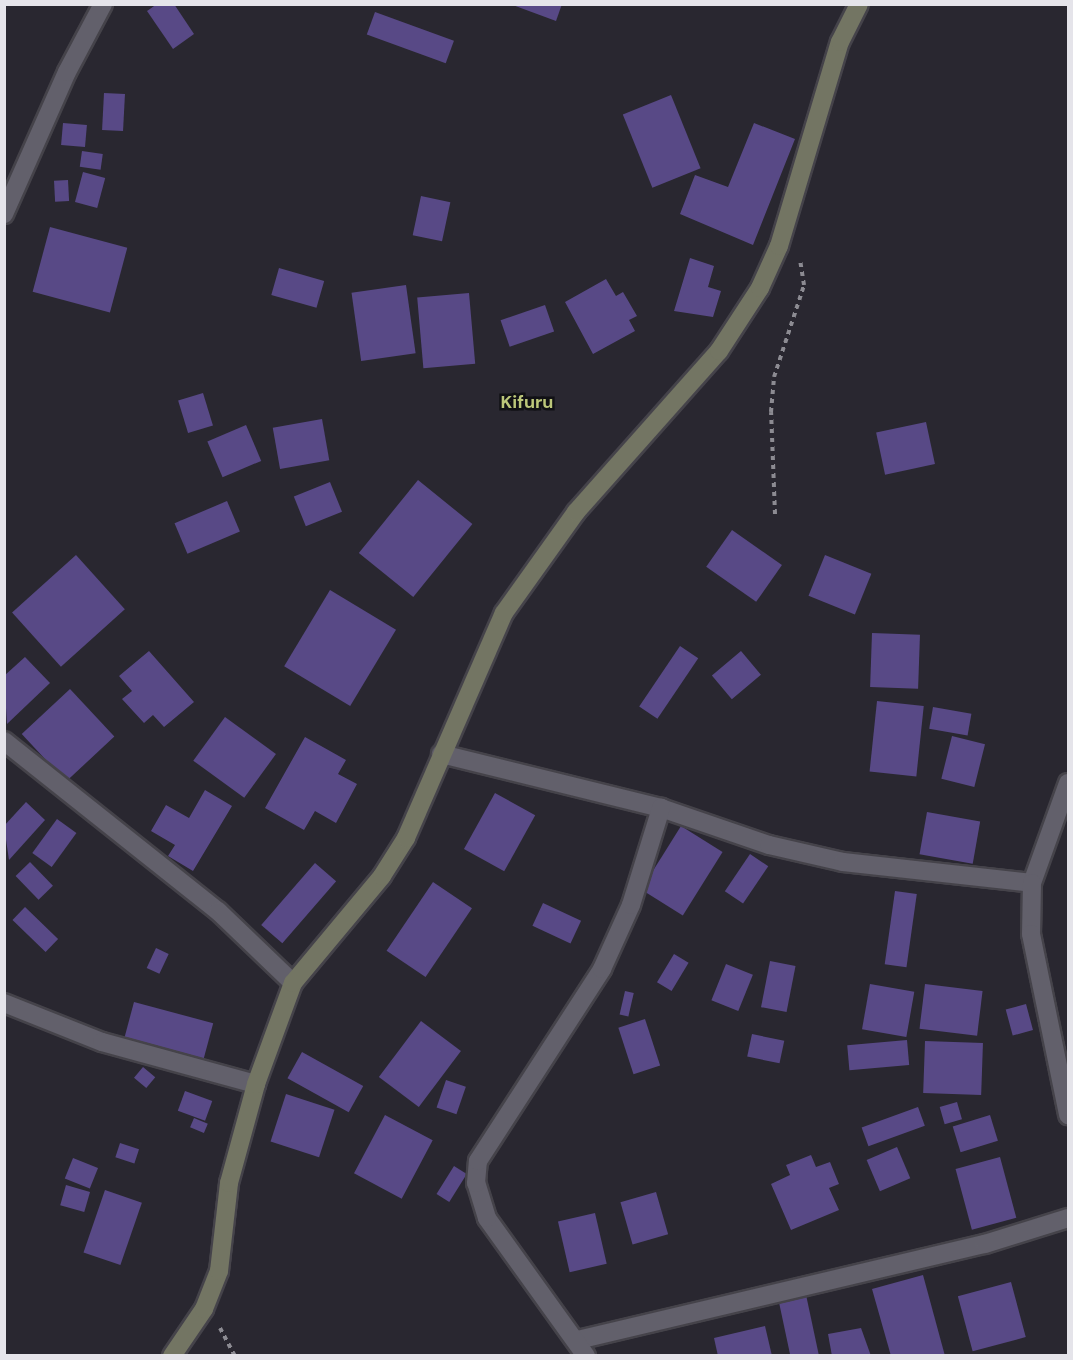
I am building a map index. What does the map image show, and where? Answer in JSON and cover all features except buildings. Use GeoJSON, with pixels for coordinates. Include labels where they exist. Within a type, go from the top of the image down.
{"type":"FeatureCollection","features":[{"type":"Feature","properties":{"kind":"street"},"geometry":{"type":"LineString","coordinates":[[4,214],[67,72],[103,4]]}},
{"type":"Feature","properties":{"kind":"street"},"geometry":{"type":"LineString","coordinates":[[172,1356],[204,1309],[219,1271],[229,1183],[256,1084],[294,983],[382,876],[406,838],[504,613],[576,512],[719,351],[760,288],[779,246],[840,42],[859,4]]}},
{"type":"Feature","properties":{"kind":"street"},"geometry":{"type":"LineString","coordinates":[[4,741],[218,910],[294,983]]}},
{"type":"Feature","properties":{"kind":"street"},"geometry":{"type":"LineString","coordinates":[[441,754],[661,808],[769,845],[843,862],[1032,883]]}},
{"type":"Feature","properties":{"kind":"street"},"geometry":{"type":"LineString","coordinates":[[1068,783],[1032,883],[1031,934],[1068,1115]]}},
{"type":"Feature","properties":{"kind":"street"},"geometry":{"type":"LineString","coordinates":[[661,808],[631,905],[602,969],[478,1161],[476,1183],[487,1218],[582,1348],[985,1244],[1068,1218]]}},
{"type":"Feature","properties":{"kind":"street"},"geometry":{"type":"LineString","coordinates":[[4,1003],[102,1042],[256,1084]]}},
{"type":"Feature","properties":{"kind":"path"},"geometry":{"type":"LineString","coordinates":[[775,514],[771,412],[774,377],[804,285],[798,253]]}},
{"type":"Feature","properties":{"kind":"district","name":"Kifuru"},"geometry":{"type":"Point","coordinates":[527,402]}}]}
